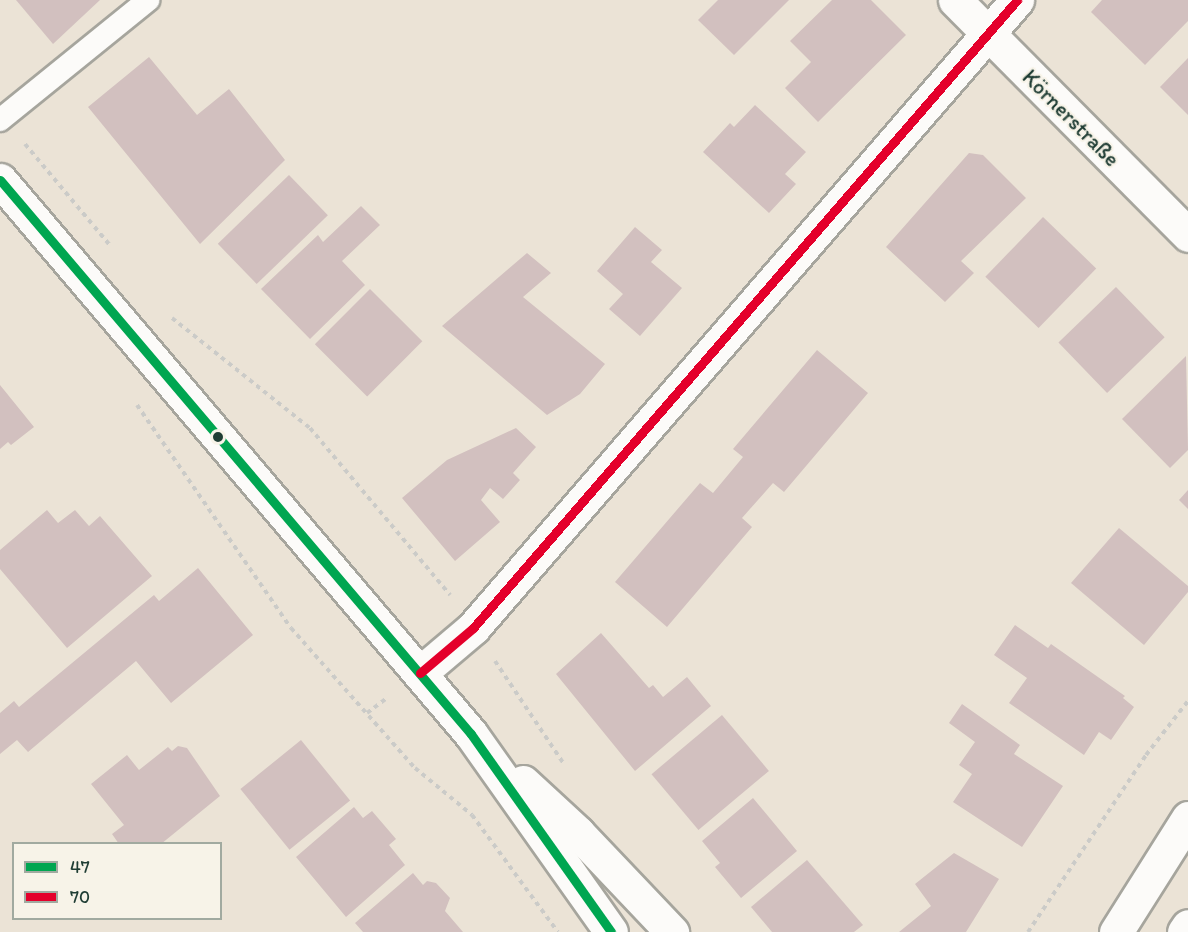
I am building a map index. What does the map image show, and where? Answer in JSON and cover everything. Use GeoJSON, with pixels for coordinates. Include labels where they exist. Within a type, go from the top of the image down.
{"type":"FeatureCollection","features":[{"type":"Feature","properties":{"kind":"main road","name":"Körnerstraße"},"geometry":{"type":"LineString","coordinates":[[955,0],[1188,235]]}},
{"type":"Feature","properties":{"kind":"main road"},"geometry":{"type":"LineString","coordinates":[[420,673],[473,628],[1017,0]]}},
{"type":"Feature","properties":{"kind":"main road"},"geometry":{"type":"LineString","coordinates":[[0,180],[471,734],[611,932]]}},
{"type":"Feature","properties":{"kind":"main road"},"geometry":{"type":"LineString","coordinates":[[471,734],[578,832],[672,932]]}},
{"type":"Feature","properties":{"kind":"main road"},"geometry":{"type":"LineString","coordinates":[[1116,929],[1188,818]]}},
{"type":"Feature","properties":{"kind":"main road"},"geometry":{"type":"LineString","coordinates":[[1184,932],[1188,926]]}},
{"type":"Feature","properties":{"kind":"lane"},"geometry":{"type":"LineString","coordinates":[[1,119],[148,0]]}},
{"type":"Feature","properties":{"kind":"path"},"geometry":{"type":"LineString","coordinates":[[1,119],[115,250]]}},
{"type":"Feature","properties":{"kind":"path"},"geometry":{"type":"LineString","coordinates":[[167,312],[310,428],[450,596],[568,770]]}},
{"type":"Feature","properties":{"kind":"path"},"geometry":{"type":"LineString","coordinates":[[131,397],[291,628],[416,768],[472,815],[558,932]]}},
{"type":"Feature","properties":{"kind":"path"},"geometry":{"type":"LineString","coordinates":[[1028,932],[1146,755],[1188,701]]}},
{"type":"Feature","properties":{"kind":"building"},"geometry":{"type":"Polygon","coordinates":[[[16,0],[100,0],[53,44],[16,0]]]}},
{"type":"Feature","properties":{"kind":"building"},"geometry":{"type":"Polygon","coordinates":[[[718,0],[789,0],[734,55],[698,20],[718,0]]]}},
{"type":"Feature","properties":{"kind":"building"},"geometry":{"type":"Polygon","coordinates":[[[832,0],[871,0],[906,35],[818,122],[785,88],[811,62],[790,41],[832,0]]]}},
{"type":"Feature","properties":{"kind":"building"},"geometry":{"type":"Polygon","coordinates":[[[1102,0],[1188,0],[1188,21],[1145,65],[1091,12],[1102,0]]]}},
{"type":"Feature","properties":{"kind":"building"},"geometry":{"type":"Polygon","coordinates":[[[149,57],[197,115],[229,89],[285,160],[200,244],[88,107],[149,57]]]}},
{"type":"Feature","properties":{"kind":"building"},"geometry":{"type":"Polygon","coordinates":[[[1188,58],[1188,115],[1160,87],[1188,58]]]}},
{"type":"Feature","properties":{"kind":"building"},"geometry":{"type":"Polygon","coordinates":[[[755,105],[806,152],[785,174],[796,184],[769,213],[703,152],[730,123],[734,127],[755,105]]]}},
{"type":"Feature","properties":{"kind":"building"},"geometry":{"type":"Polygon","coordinates":[[[969,153],[983,155],[1026,198],[961,261],[974,273],[945,302],[886,247],[969,153]]]}},
{"type":"Feature","properties":{"kind":"building"},"geometry":{"type":"Polygon","coordinates":[[[289,175],[328,215],[257,284],[218,244],[289,175]]]}},
{"type":"Feature","properties":{"kind":"building"},"geometry":{"type":"Polygon","coordinates":[[[361,206],[380,225],[342,261],[365,285],[310,339],[261,289],[318,235],[323,242],[361,206]]]}},
{"type":"Feature","properties":{"kind":"building"},"geometry":{"type":"Polygon","coordinates":[[[1043,217],[1096,268],[1039,328],[985,277],[1043,217]]]}},
{"type":"Feature","properties":{"kind":"building"},"geometry":{"type":"Polygon","coordinates":[[[635,227],[662,250],[651,262],[682,288],[640,336],[609,309],[623,294],[597,271],[635,227]]]}},
{"type":"Feature","properties":{"kind":"building"},"geometry":{"type":"Polygon","coordinates":[[[527,253],[551,273],[523,297],[605,364],[580,394],[547,415],[442,326],[527,253]]]}},
{"type":"Feature","properties":{"kind":"building"},"geometry":{"type":"Polygon","coordinates":[[[1116,287],[1165,337],[1107,393],[1058,343],[1116,287]]]}},
{"type":"Feature","properties":{"kind":"building"},"geometry":{"type":"Polygon","coordinates":[[[370,289],[422,341],[367,396],[315,344],[370,289]]]}},
{"type":"Feature","properties":{"kind":"building"},"geometry":{"type":"Polygon","coordinates":[[[817,350],[868,393],[784,492],[773,483],[742,518],[752,527],[667,627],[615,582],[700,483],[713,493],[743,457],[733,449],[817,350]]]}},
{"type":"Feature","properties":{"kind":"building"},"geometry":{"type":"Polygon","coordinates":[[[1186,356],[1188,450],[1170,468],[1122,419],[1186,356]]]}},
{"type":"Feature","properties":{"kind":"building"},"geometry":{"type":"Polygon","coordinates":[[[0,385],[34,427],[11,445],[8,442],[0,449],[0,385]]]}},
{"type":"Feature","properties":{"kind":"building"},"geometry":{"type":"Polygon","coordinates":[[[516,428],[536,447],[513,473],[520,480],[503,499],[490,488],[481,500],[500,522],[455,561],[402,498],[447,460],[516,428]]]}},
{"type":"Feature","properties":{"kind":"building"},"geometry":{"type":"Polygon","coordinates":[[[1188,490],[1188,509],[1179,500],[1188,490]]]}},
{"type":"Feature","properties":{"kind":"building"},"geometry":{"type":"Polygon","coordinates":[[[47,510],[58,523],[75,510],[89,526],[100,516],[152,576],[67,648],[0,569],[0,550],[47,510]]]}},
{"type":"Feature","properties":{"kind":"building"},"geometry":{"type":"Polygon","coordinates":[[[1119,528],[1188,586],[1188,592],[1144,645],[1071,583],[1119,528]]]}},
{"type":"Feature","properties":{"kind":"building"},"geometry":{"type":"Polygon","coordinates":[[[198,568],[253,635],[171,703],[136,661],[28,752],[17,740],[0,754],[0,713],[14,701],[19,707],[154,595],[159,601],[198,568]]]}},
{"type":"Feature","properties":{"kind":"building"},"geometry":{"type":"Polygon","coordinates":[[[1015,625],[1048,648],[1051,644],[1125,696],[1123,698],[1134,707],[1111,740],[1099,732],[1084,755],[1009,703],[1027,678],[994,655],[1015,625]]]}},
{"type":"Feature","properties":{"kind":"building"},"geometry":{"type":"Polygon","coordinates":[[[601,633],[649,688],[653,685],[663,697],[687,677],[711,706],[635,771],[556,674],[601,633]]]}},
{"type":"Feature","properties":{"kind":"building"},"geometry":{"type":"Polygon","coordinates":[[[962,704],[1020,745],[1014,754],[1063,786],[1022,847],[953,802],[972,774],[959,765],[975,742],[949,723],[962,704]]]}},
{"type":"Feature","properties":{"kind":"building"},"geometry":{"type":"Polygon","coordinates":[[[722,715],[769,771],[698,830],[652,774],[722,715]]]}},
{"type":"Feature","properties":{"kind":"building"},"geometry":{"type":"Polygon","coordinates":[[[301,740],[350,801],[289,850],[240,789],[301,740]]]}},
{"type":"Feature","properties":{"kind":"building"},"geometry":{"type":"Polygon","coordinates":[[[178,746],[187,748],[220,796],[163,842],[118,842],[112,834],[124,825],[91,784],[127,755],[139,770],[168,747],[172,751],[178,746]]]}},
{"type":"Feature","properties":{"kind":"building"},"geometry":{"type":"Polygon","coordinates":[[[753,798],[797,851],[741,898],[715,867],[720,863],[702,841],[753,798]]]}},
{"type":"Feature","properties":{"kind":"building"},"geometry":{"type":"Polygon","coordinates":[[[354,807],[363,818],[372,811],[396,839],[389,845],[405,865],[346,917],[296,857],[354,807]]]}},
{"type":"Feature","properties":{"kind":"building"},"geometry":{"type":"Polygon","coordinates":[[[954,853],[999,879],[966,932],[899,932],[931,906],[915,884],[954,853]]]}},
{"type":"Feature","properties":{"kind":"building"},"geometry":{"type":"Polygon","coordinates":[[[807,860],[863,925],[854,932],[772,932],[751,907],[807,860]]]}},
{"type":"Feature","properties":{"kind":"building"},"geometry":{"type":"Polygon","coordinates":[[[413,873],[423,885],[427,881],[436,883],[450,898],[445,911],[463,932],[363,932],[355,923],[413,873]]]}},
{"type":"Feature","properties":{"kind":"transit line","name":"70"},"geometry":{"type":"LineString","coordinates":[[420,673],[473,628],[1017,0]]}},
{"type":"Feature","properties":{"kind":"transit line","name":"47"},"geometry":{"type":"LineString","coordinates":[[0,180],[471,734],[611,932]]}}]}
